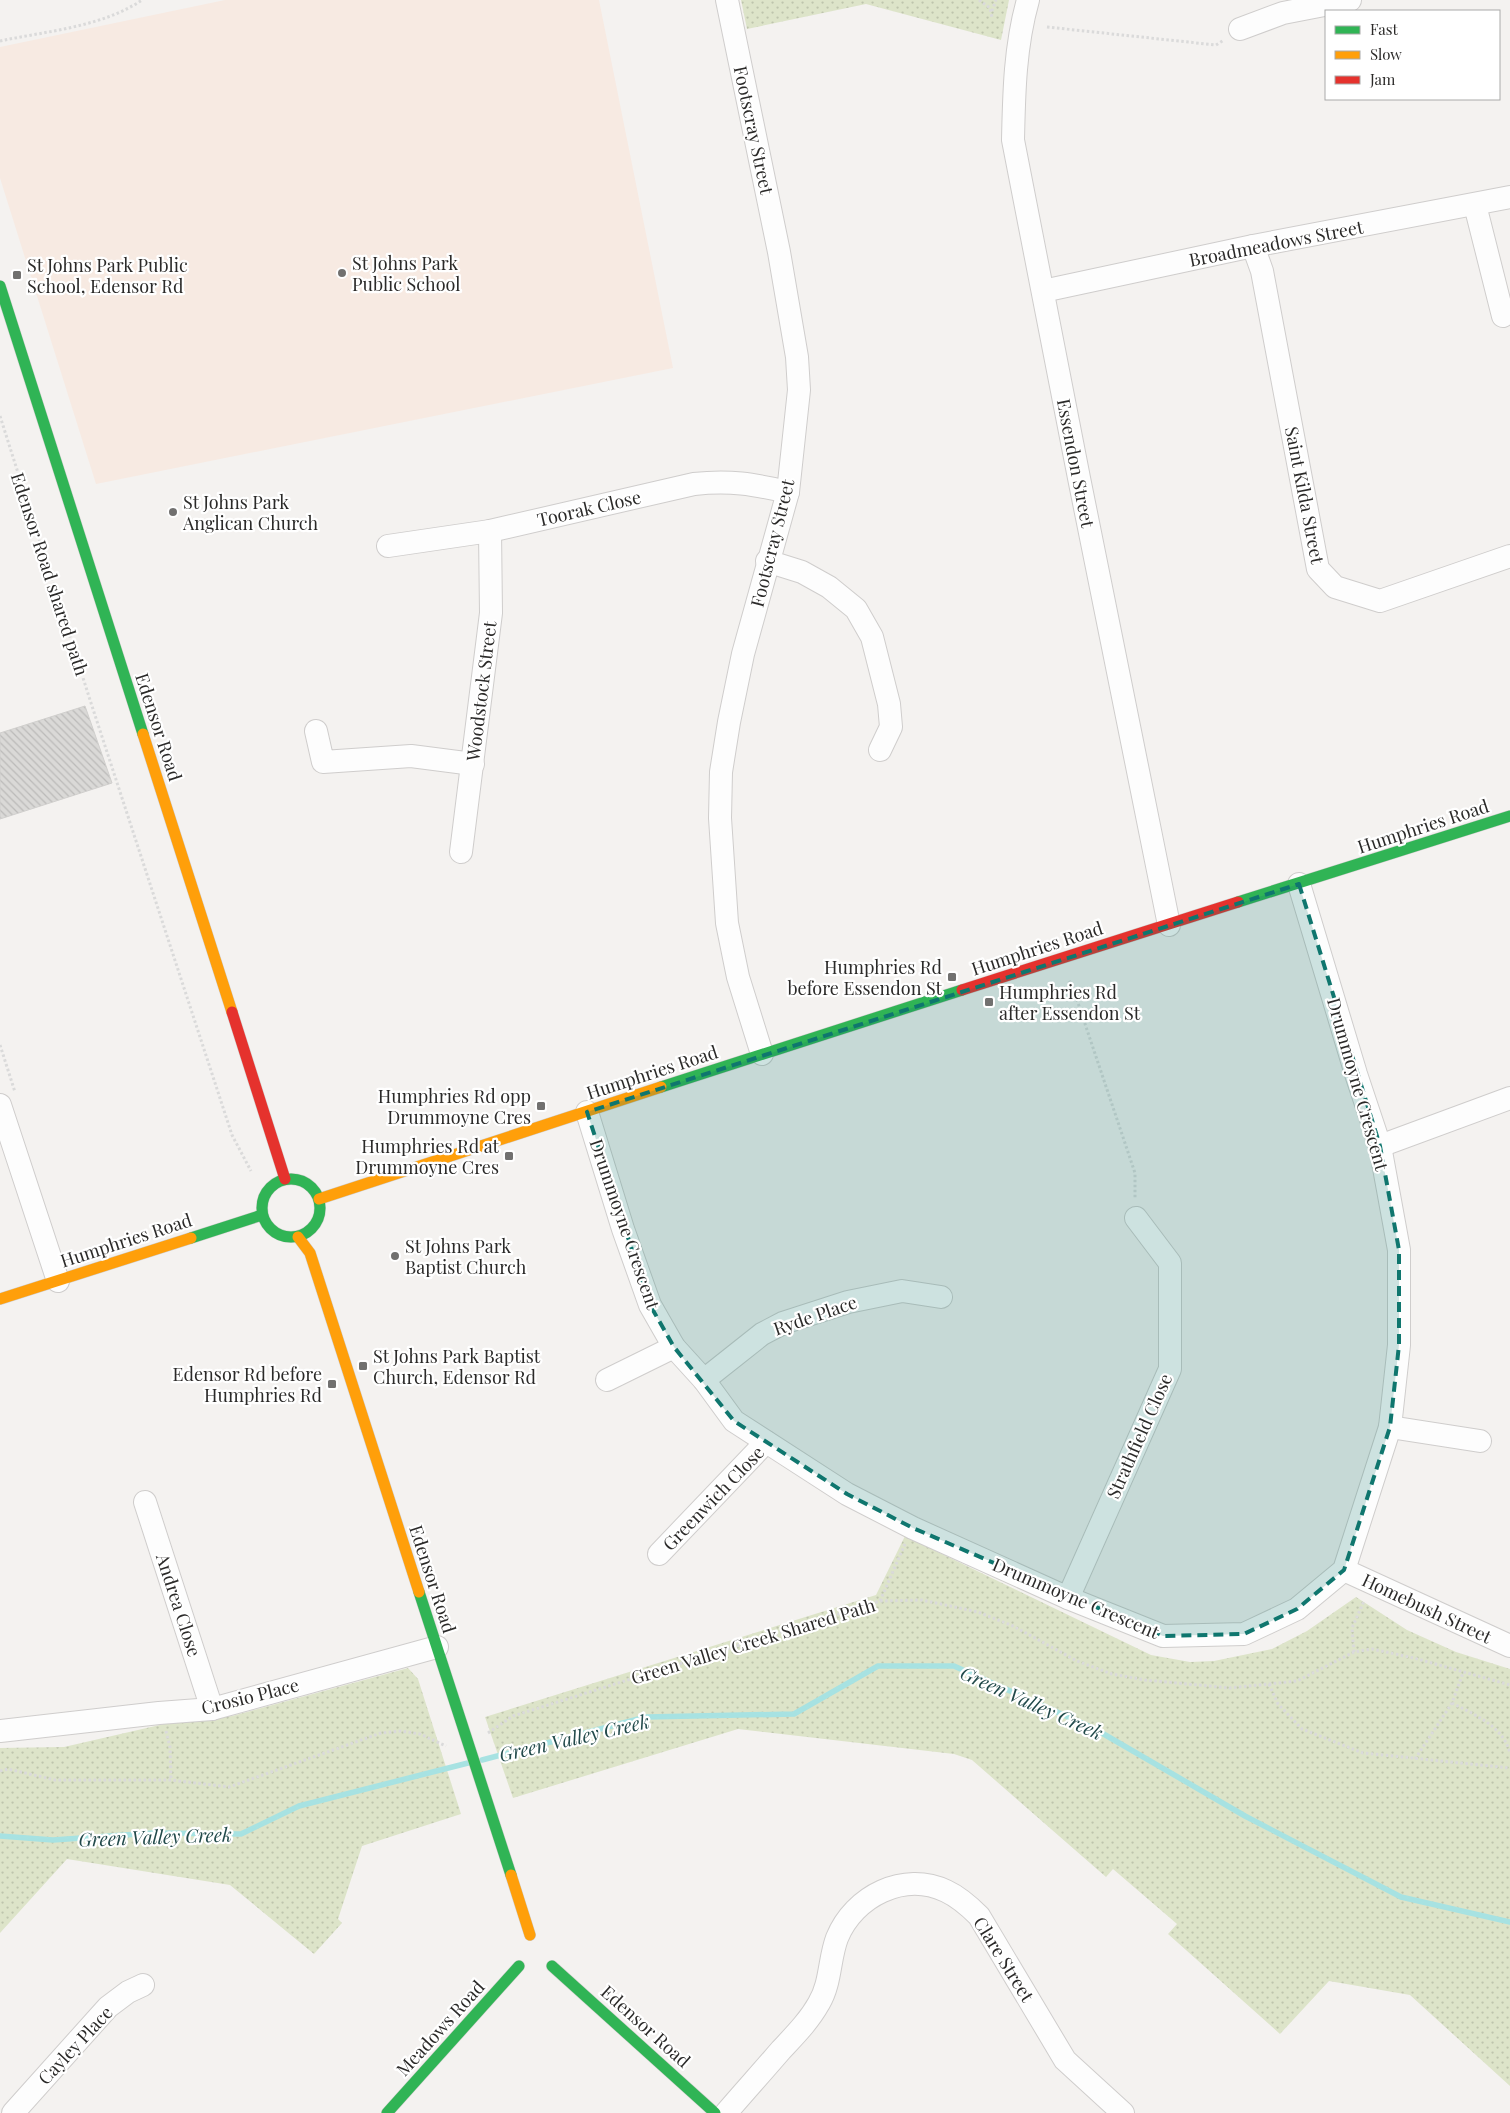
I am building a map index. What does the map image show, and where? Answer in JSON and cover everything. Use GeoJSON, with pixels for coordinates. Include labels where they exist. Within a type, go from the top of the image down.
{"type":"FeatureCollection","features":[{"type":"Feature","properties":{"kind":"main road","name":"Edensor Road"},"geometry":{"type":"LineString","coordinates":[[0,286],[285,1179]]}},
{"type":"Feature","properties":{"kind":"main road","name":"Humphries Road"},"geometry":{"type":"LineString","coordinates":[[319,1199],[762,1054],[1510,816]]}},
{"type":"Feature","properties":{"kind":"main road"},"geometry":{"type":"LineString","coordinates":[[285,1179],[296,1179],[306,1183],[314,1190],[319,1199],[321,1209],[314,1227],[298,1237],[290,1238],[274,1232],[262,1215],[263,1198],[268,1190],[276,1183],[285,1179]]}},
{"type":"Feature","properties":{"kind":"main road","name":"Humphries Road"},"geometry":{"type":"LineString","coordinates":[[0,1299],[262,1215]]}},
{"type":"Feature","properties":{"kind":"main road","name":"Edensor Road"},"geometry":{"type":"LineString","coordinates":[[298,1237],[310,1253],[437,1647],[487,1795],[530,1934]]}},
{"type":"Feature","properties":{"kind":"main road"},"geometry":{"type":"LineString","coordinates":[[519,1941],[530,1934],[544,1936]]}},
{"type":"Feature","properties":{"kind":"main road"},"geometry":{"type":"LineString","coordinates":[[542,1974],[552,1966],[556,1952]]}},
{"type":"Feature","properties":{"kind":"main road"},"geometry":{"type":"LineString","coordinates":[[515,1954],[518,1966],[529,1974]]}},
{"type":"Feature","properties":{"kind":"main road","name":"Meadows Road"},"geometry":{"type":"LineString","coordinates":[[387,2113],[518,1966]]}},
{"type":"Feature","properties":{"kind":"main road","name":"Edensor Road"},"geometry":{"type":"LineString","coordinates":[[552,1966],[715,2113]]}},
{"type":"Feature","properties":{"kind":"street","name":"Footscray Street"},"geometry":{"type":"LineString","coordinates":[[727,0],[779,252],[797,357],[798,390],[788,492],[743,654],[721,772],[720,818],[727,923],[738,977],[762,1054]]}},
{"type":"Feature","properties":{"kind":"street","name":"Essendon Street"},"geometry":{"type":"LineString","coordinates":[[1028,0],[1018,44],[1014,84],[1013,140],[1078,478],[1169,925]]}},
{"type":"Feature","properties":{"kind":"street"},"geometry":{"type":"LineString","coordinates":[[1240,28],[1283,13],[1350,0]]}},
{"type":"Feature","properties":{"kind":"street","name":"Broadmeadows Street"},"geometry":{"type":"LineString","coordinates":[[1043,290],[1254,246],[1510,197]]}},
{"type":"Feature","properties":{"kind":"street"},"geometry":{"type":"LineString","coordinates":[[1475,205],[1503,316]]}},
{"type":"Feature","properties":{"kind":"street","name":"Saint Kilda Street"},"geometry":{"type":"LineString","coordinates":[[1254,246],[1262,271],[1318,569],[1335,587],[1380,601],[1510,556]]}},
{"type":"Feature","properties":{"kind":"street","name":"Toorak Close"},"geometry":{"type":"LineString","coordinates":[[388,546],[490,530],[694,484],[724,481],[754,484],[788,492]]}},
{"type":"Feature","properties":{"kind":"street","name":"Woodstock Street"},"geometry":{"type":"LineString","coordinates":[[461,852],[490,613],[490,530]]}},
{"type":"Feature","properties":{"kind":"street"},"geometry":{"type":"LineString","coordinates":[[768,561],[802,572],[829,587],[856,609],[872,637],[889,704],[891,727],[880,750]]}},
{"type":"Feature","properties":{"kind":"street"},"geometry":{"type":"LineString","coordinates":[[316,731],[324,762],[411,756],[473,764]]}},
{"type":"Feature","properties":{"kind":"street","name":"Drummoyne Crescent"},"geometry":{"type":"LineString","coordinates":[[587,1112],[622,1229],[650,1305],[674,1347],[704,1380],[734,1421],[846,1494],[913,1528],[1068,1598],[1162,1636],[1244,1634],[1297,1610],[1344,1570],[1390,1427],[1399,1345],[1399,1250],[1380,1146],[1356,1074],[1299,884]]}},
{"type":"Feature","properties":{"kind":"street"},"geometry":{"type":"LineString","coordinates":[[1380,1146],[1510,1098]]}},
{"type":"Feature","properties":{"kind":"street"},"geometry":{"type":"LineString","coordinates":[[0,1105],[58,1281]]}},
{"type":"Feature","properties":{"kind":"street","name":"Strathfield Close"},"geometry":{"type":"LineString","coordinates":[[1068,1598],[1170,1369],[1170,1263],[1136,1218]]}},
{"type":"Feature","properties":{"kind":"street","name":"Ryde Place"},"geometry":{"type":"LineString","coordinates":[[704,1380],[762,1334],[783,1323],[848,1302],[902,1291],[941,1297]]}},
{"type":"Feature","properties":{"kind":"street"},"geometry":{"type":"LineString","coordinates":[[608,1380],[674,1347]]}},
{"type":"Feature","properties":{"kind":"street"},"geometry":{"type":"LineString","coordinates":[[1390,1427],[1480,1441]]}},
{"type":"Feature","properties":{"kind":"street","name":"Greenwich Close"},"geometry":{"type":"LineString","coordinates":[[659,1554],[766,1442]]}},
{"type":"Feature","properties":{"kind":"street","name":"Andrea Close"},"geometry":{"type":"LineString","coordinates":[[145,1502],[212,1709]]}},
{"type":"Feature","properties":{"kind":"street","name":"Homebush Street"},"geometry":{"type":"LineString","coordinates":[[1344,1570],[1510,1646]]}},
{"type":"Feature","properties":{"kind":"street","name":"Crosio Place"},"geometry":{"type":"LineString","coordinates":[[0,1732],[160,1713],[212,1709],[437,1647]]}},
{"type":"Feature","properties":{"kind":"street","name":"Clare Street"},"geometry":{"type":"LineString","coordinates":[[726,2113],[803,2026],[820,2002],[826,1987],[837,1938],[845,1921],[856,1908],[878,1893],[891,1887],[910,1883],[946,1890],[965,1902],[979,1916],[1065,2060],[1122,2113]]}},
{"type":"Feature","properties":{"kind":"street","name":"Cayley Place"},"geometry":{"type":"LineString","coordinates":[[13,2113],[108,2007],[128,1992],[143,1985]]}},
{"type":"Feature","properties":{"kind":"path"},"geometry":{"type":"LineString","coordinates":[[0,42],[88,22],[128,9],[142,0]]}},
{"type":"Feature","properties":{"kind":"path"},"geometry":{"type":"LineString","coordinates":[[979,0],[990,8],[992,18]]}},
{"type":"Feature","properties":{"kind":"path"},"geometry":{"type":"LineString","coordinates":[[991,13],[996,0]]}},
{"type":"Feature","properties":{"kind":"path"},"geometry":{"type":"LineString","coordinates":[[1047,27],[1216,45],[1240,28]]}},
{"type":"Feature","properties":{"kind":"path","name":"Edensor Road shared path"},"geometry":{"type":"LineString","coordinates":[[0,416],[91,703],[232,1135],[251,1171]]}},
{"type":"Feature","properties":{"kind":"path"},"geometry":{"type":"LineString","coordinates":[[1069,982],[1072,985],[1135,1173],[1136,1218]]}},
{"type":"Feature","properties":{"kind":"path"},"geometry":{"type":"LineString","coordinates":[[880,1601],[913,1528]]}},
{"type":"Feature","properties":{"kind":"path"},"geometry":{"type":"LineString","coordinates":[[1354,1652],[1352,1628],[1372,1582]]}},
{"type":"Feature","properties":{"kind":"path","name":"Green Valley Creek Shared Path"},"geometry":{"type":"LineString","coordinates":[[487,1734],[513,1716],[880,1601],[922,1600],[978,1612],[1013,1626],[1077,1661],[1112,1674],[1145,1680],[1230,1688],[1297,1681],[1354,1652],[1372,1649],[1414,1658],[1510,1685]]}},
{"type":"Feature","properties":{"kind":"path"},"geometry":{"type":"LineString","coordinates":[[1415,1759],[1452,1703],[1463,1673]]}},
{"type":"Feature","properties":{"kind":"path"},"geometry":{"type":"LineString","coordinates":[[1269,1684],[1278,1704],[1302,1729],[1363,1753],[1510,1768]]}},
{"type":"Feature","properties":{"kind":"path"},"geometry":{"type":"LineString","coordinates":[[1452,1703],[1491,1725],[1508,1743],[1510,1753]]}},
{"type":"Feature","properties":{"kind":"path"},"geometry":{"type":"LineString","coordinates":[[160,1713],[170,1747],[171,1780]]}},
{"type":"Feature","properties":{"kind":"path"},"geometry":{"type":"LineString","coordinates":[[0,1771],[8,1769],[55,1780],[171,1780],[229,1787],[381,1733],[401,1731],[420,1734],[445,1747]]}},
{"type":"Feature","properties":{"kind":"highlighted area"},"geometry":{"type":"Polygon","coordinates":[[[1299,884],[1380,1146],[1399,1250],[1399,1345],[1390,1427],[1344,1570],[1297,1609],[1244,1634],[1163,1636],[913,1528],[847,1494],[734,1421],[674,1347],[650,1305],[587,1112],[1299,884]]]}},
{"type":"Feature","properties":{"kind":"shaded area","name":"St Johns Park Public School"},"geometry":{"type":"Polygon","coordinates":[[[225,0],[599,0],[673,368],[96,484],[0,178],[0,47],[225,0]]]}},
{"type":"Feature","properties":{"kind":"green space"},"geometry":{"type":"Polygon","coordinates":[[[741,0],[1009,0],[1001,40],[866,4],[747,29],[741,0]]]}},
{"type":"Feature","properties":{"kind":"green space"},"geometry":{"type":"Polygon","coordinates":[[[905,1536],[1151,1655],[1190,1662],[1214,1661],[1272,1649],[1307,1631],[1356,1597],[1407,1630],[1456,1652],[1510,1669],[1510,2086],[1410,1995],[1329,1981],[1280,2034],[1168,1934],[1177,1924],[1113,1869],[1106,1877],[972,1760],[954,1754],[738,1729],[513,1798],[485,1717],[876,1595],[905,1536]]]}},
{"type":"Feature","properties":{"kind":"green space"},"geometry":{"type":"Polygon","coordinates":[[[408,1668],[418,1679],[461,1814],[362,1846],[338,1919],[342,1923],[314,1954],[230,1885],[67,1859],[0,1933],[0,1748],[64,1747],[164,1724],[232,1716],[408,1668]]]}},
{"type":"Feature","properties":{"kind":"building"},"geometry":{"type":"Polygon","coordinates":[[[85,706],[112,783],[0,819],[0,733],[85,706]]]}},
{"type":"Feature","properties":{"kind":"waterway","name":"Green Valley Creek"},"geometry":{"type":"LineString","coordinates":[[482,1760],[646,1717],[794,1714],[878,1666],[954,1666],[1095,1729],[1245,1816],[1401,1897],[1510,1922]]}},
{"type":"Feature","properties":{"kind":"waterway","name":"Green Valley Creek"},"geometry":{"type":"LineString","coordinates":[[0,1836],[53,1840],[153,1833],[241,1834],[299,1806],[468,1763]]}},
{"type":"Feature","properties":{"kind":"traffic: fast"},"geometry":{"type":"LineString","coordinates":[[0,286],[143,734]]}},
{"type":"Feature","properties":{"kind":"traffic: fast"},"geometry":{"type":"LineString","coordinates":[[1238,902],[1510,816]]}},
{"type":"Feature","properties":{"kind":"traffic: fast"},"geometry":{"type":"LineString","coordinates":[[661,1087],[962,990]]}},
{"type":"Feature","properties":{"kind":"traffic: fast"},"geometry":{"type":"LineString","coordinates":[[285,1179],[297,1179],[312,1187],[320,1202],[320,1208],[320,1214],[312,1229],[297,1237],[285,1237],[270,1229],[262,1214],[262,1202],[270,1187],[285,1179]]}},
{"type":"Feature","properties":{"kind":"traffic: fast"},"geometry":{"type":"LineString","coordinates":[[191,1238],[262,1215]]}},
{"type":"Feature","properties":{"kind":"traffic: fast"},"geometry":{"type":"LineString","coordinates":[[419,1592],[511,1875]]}},
{"type":"Feature","properties":{"kind":"traffic: fast"},"geometry":{"type":"LineString","coordinates":[[387,2113],[519,1966]]}},
{"type":"Feature","properties":{"kind":"traffic: fast"},"geometry":{"type":"LineString","coordinates":[[552,1966],[715,2113]]}},
{"type":"Feature","properties":{"kind":"traffic: slow"},"geometry":{"type":"LineString","coordinates":[[143,734],[232,1012]]}},
{"type":"Feature","properties":{"kind":"traffic: slow"},"geometry":{"type":"LineString","coordinates":[[319,1199],[661,1087]]}},
{"type":"Feature","properties":{"kind":"traffic: slow"},"geometry":{"type":"LineString","coordinates":[[298,1237],[310,1253],[419,1592]]}},
{"type":"Feature","properties":{"kind":"traffic: slow"},"geometry":{"type":"LineString","coordinates":[[0,1299],[191,1238]]}},
{"type":"Feature","properties":{"kind":"traffic: slow"},"geometry":{"type":"LineString","coordinates":[[511,1875],[530,1935]]}},
{"type":"Feature","properties":{"kind":"traffic: jam"},"geometry":{"type":"LineString","coordinates":[[962,990],[1238,902]]}},
{"type":"Feature","properties":{"kind":"traffic: jam"},"geometry":{"type":"LineString","coordinates":[[232,1012],[285,1179]]}},
{"type":"Feature","properties":{"kind":"place","name":"St Johns Park Public School"},"geometry":{"type":"Point","coordinates":[342,273]}},
{"type":"Feature","properties":{"kind":"place","name":"St Johns Park Public School, Edensor Rd"},"geometry":{"type":"Point","coordinates":[17,275]}},
{"type":"Feature","properties":{"kind":"place","name":"St Johns Park Anglican Church"},"geometry":{"type":"Point","coordinates":[173,512]}},
{"type":"Feature","properties":{"kind":"place","name":"Humphries Rd before Essendon St"},"geometry":{"type":"Point","coordinates":[952,977]}},
{"type":"Feature","properties":{"kind":"place","name":"Humphries Rd after Essendon St"},"geometry":{"type":"Point","coordinates":[989,1002]}},
{"type":"Feature","properties":{"kind":"place","name":"Humphries Rd opp Drummoyne Cres"},"geometry":{"type":"Point","coordinates":[541,1106]}},
{"type":"Feature","properties":{"kind":"place","name":"Humphries Rd at Drummoyne Cres"},"geometry":{"type":"Point","coordinates":[509,1156]}},
{"type":"Feature","properties":{"kind":"place","name":"St Johns Park Baptist Church"},"geometry":{"type":"Point","coordinates":[395,1256]}},
{"type":"Feature","properties":{"kind":"place","name":"St Johns Park Baptist Church, Edensor Rd"},"geometry":{"type":"Point","coordinates":[363,1366]}},
{"type":"Feature","properties":{"kind":"place","name":"Edensor Rd before Humphries Rd"},"geometry":{"type":"Point","coordinates":[332,1384]}}]}
